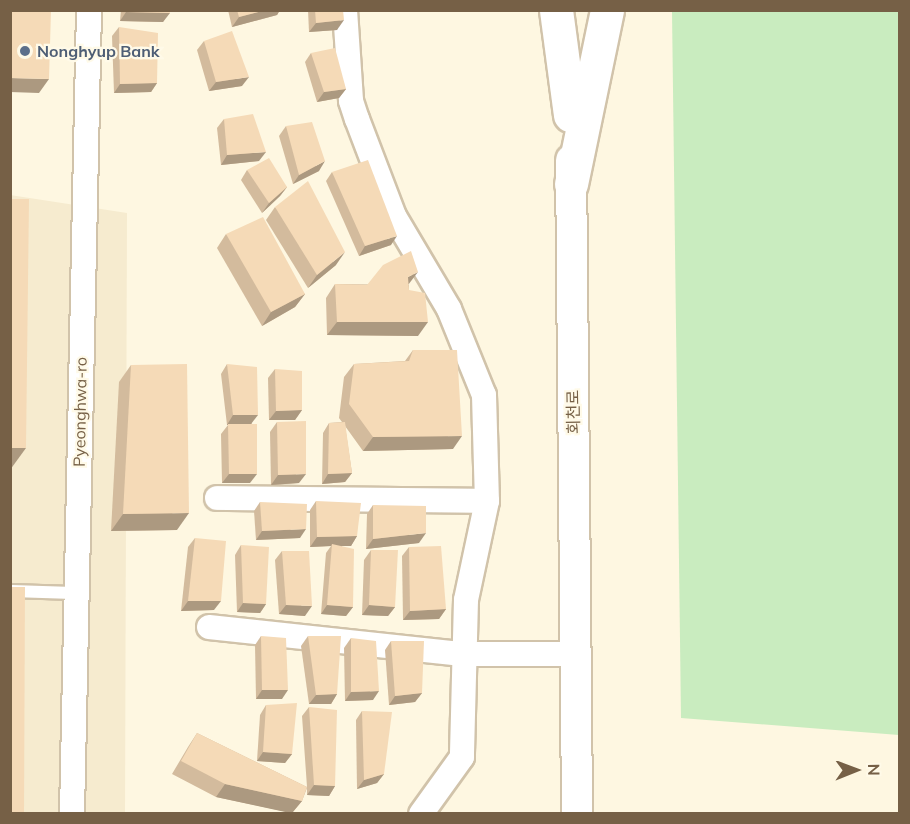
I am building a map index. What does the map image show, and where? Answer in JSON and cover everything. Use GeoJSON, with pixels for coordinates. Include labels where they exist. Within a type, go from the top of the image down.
{"type":"FeatureCollection","features":[{"type":"Feature","properties":{"kind":"main road"},"geometry":{"type":"LineString","coordinates":[[556,10],[570,115]]}},
{"type":"Feature","properties":{"kind":"main road"},"geometry":{"type":"LineString","coordinates":[[571,184],[607,10]]}},
{"type":"Feature","properties":{"kind":"street","name":"Pyeonghwa-ro"},"geometry":{"type":"LineString","coordinates":[[72,813],[89,10]]}},
{"type":"Feature","properties":{"kind":"street"},"geometry":{"type":"LineString","coordinates":[[345,10],[351,101],[357,119],[394,216],[448,309],[484,394],[487,501],[466,600],[462,758],[421,813]]}},
{"type":"Feature","properties":{"kind":"street","name":"회천로"},"geometry":{"type":"LineString","coordinates":[[570,10],[577,813]]}},
{"type":"Feature","properties":{"kind":"street"},"geometry":{"type":"LineString","coordinates":[[217,498],[487,501]]}},
{"type":"Feature","properties":{"kind":"street"},"geometry":{"type":"LineString","coordinates":[[209,627],[464,654],[575,654]]}},
{"type":"Feature","properties":{"kind":"lane"},"geometry":{"type":"LineString","coordinates":[[10,591],[75,593]]}},
{"type":"Feature","properties":{"kind":"shaded area"},"geometry":{"type":"Polygon","coordinates":[[[10,195],[127,213],[125,813],[11,813],[10,195]]]}},
{"type":"Feature","properties":{"kind":"green space"},"geometry":{"type":"Polygon","coordinates":[[[672,11],[899,11],[899,735],[681,718],[672,11]]]}},
{"type":"Feature","properties":{"kind":"building","name":"Nonghyup Bank"},"geometry":{"type":"Polygon","coordinates":[[[10,10],[51,10],[49,79],[10,78],[10,10]]]}},
{"type":"Feature","properties":{"kind":"building"},"geometry":{"type":"Polygon","coordinates":[[[126,10],[170,10],[170,13],[126,12],[126,10]]]}},
{"type":"Feature","properties":{"kind":"building"},"geometry":{"type":"Polygon","coordinates":[[[237,10],[266,10],[239,17],[237,10]]]}},
{"type":"Feature","properties":{"kind":"building"},"geometry":{"type":"Polygon","coordinates":[[[315,10],[343,10],[344,20],[316,23],[315,10]]]}},
{"type":"Feature","properties":{"kind":"building"},"geometry":{"type":"Polygon","coordinates":[[[119,27],[158,33],[157,83],[120,84],[119,27]]]}},
{"type":"Feature","properties":{"kind":"building"},"geometry":{"type":"Polygon","coordinates":[[[232,31],[249,77],[216,82],[204,41],[232,31]]]}},
{"type":"Feature","properties":{"kind":"building"},"geometry":{"type":"Polygon","coordinates":[[[335,48],[346,89],[324,92],[311,53],[335,48]]]}},
{"type":"Feature","properties":{"kind":"building"},"geometry":{"type":"Polygon","coordinates":[[[253,114],[266,152],[227,155],[224,119],[253,114]]]}},
{"type":"Feature","properties":{"kind":"building"},"geometry":{"type":"Polygon","coordinates":[[[312,122],[325,161],[299,175],[286,126],[312,122]]]}},
{"type":"Feature","properties":{"kind":"building"},"geometry":{"type":"Polygon","coordinates":[[[269,158],[287,187],[269,203],[247,170],[269,158]]]}},
{"type":"Feature","properties":{"kind":"building"},"geometry":{"type":"Polygon","coordinates":[[[368,160],[397,236],[365,246],[332,172],[368,160]]]}},
{"type":"Feature","properties":{"kind":"building"},"geometry":{"type":"Polygon","coordinates":[[[308,181],[345,252],[317,275],[275,207],[308,181]]]}},
{"type":"Feature","properties":{"kind":"building"},"geometry":{"type":"Polygon","coordinates":[[[10,199],[29,199],[26,448],[10,448],[10,199]]]}},
{"type":"Feature","properties":{"kind":"building"},"geometry":{"type":"Polygon","coordinates":[[[263,217],[305,294],[271,312],[226,234],[263,217]]]}},
{"type":"Feature","properties":{"kind":"building"},"geometry":{"type":"Polygon","coordinates":[[[411,251],[418,272],[408,277],[409,290],[425,293],[428,322],[337,322],[335,284],[367,285],[383,265],[411,251]]]}},
{"type":"Feature","properties":{"kind":"building"},"geometry":{"type":"Polygon","coordinates":[[[413,350],[457,350],[462,436],[373,437],[349,404],[354,364],[409,361],[413,350]]]}},
{"type":"Feature","properties":{"kind":"building"},"geometry":{"type":"Polygon","coordinates":[[[187,364],[189,513],[123,514],[131,365],[187,364]]]}},
{"type":"Feature","properties":{"kind":"building"},"geometry":{"type":"Polygon","coordinates":[[[227,364],[257,367],[258,415],[233,415],[227,364]]]}},
{"type":"Feature","properties":{"kind":"building"},"geometry":{"type":"Polygon","coordinates":[[[275,369],[302,371],[302,410],[276,411],[275,369]]]}},
{"type":"Feature","properties":{"kind":"building"},"geometry":{"type":"Polygon","coordinates":[[[306,421],[306,474],[278,475],[277,422],[306,421]]]}},
{"type":"Feature","properties":{"kind":"building"},"geometry":{"type":"Polygon","coordinates":[[[345,422],[352,473],[328,474],[329,423],[345,422]]]}},
{"type":"Feature","properties":{"kind":"building"},"geometry":{"type":"Polygon","coordinates":[[[228,424],[257,424],[257,474],[229,474],[228,424]]]}},
{"type":"Feature","properties":{"kind":"building"},"geometry":{"type":"Polygon","coordinates":[[[316,501],[361,503],[357,536],[317,537],[316,501]]]}},
{"type":"Feature","properties":{"kind":"building"},"geometry":{"type":"Polygon","coordinates":[[[260,502],[307,504],[306,529],[262,531],[260,502]]]}},
{"type":"Feature","properties":{"kind":"building"},"geometry":{"type":"Polygon","coordinates":[[[373,505],[426,506],[426,533],[373,539],[373,505]]]}},
{"type":"Feature","properties":{"kind":"building"},"geometry":{"type":"Polygon","coordinates":[[[195,538],[226,541],[221,601],[188,601],[195,538]]]}},
{"type":"Feature","properties":{"kind":"building"},"geometry":{"type":"Polygon","coordinates":[[[332,544],[354,549],[353,607],[327,605],[332,544]]]}},
{"type":"Feature","properties":{"kind":"building"},"geometry":{"type":"Polygon","coordinates":[[[241,545],[269,547],[266,604],[243,603],[241,545]]]}},
{"type":"Feature","properties":{"kind":"building"},"geometry":{"type":"Polygon","coordinates":[[[441,546],[446,609],[410,611],[409,547],[441,546]]]}},
{"type":"Feature","properties":{"kind":"building"},"geometry":{"type":"Polygon","coordinates":[[[371,550],[398,550],[395,607],[369,605],[371,550]]]}},
{"type":"Feature","properties":{"kind":"building"},"geometry":{"type":"Polygon","coordinates":[[[282,551],[309,551],[312,606],[286,605],[282,551]]]}},
{"type":"Feature","properties":{"kind":"building"},"geometry":{"type":"Polygon","coordinates":[[[10,587],[25,587],[24,813],[10,813],[10,587]]]}},
{"type":"Feature","properties":{"kind":"building"},"geometry":{"type":"Polygon","coordinates":[[[261,636],[286,638],[288,690],[262,690],[261,636]]]}},
{"type":"Feature","properties":{"kind":"building"},"geometry":{"type":"Polygon","coordinates":[[[308,636],[341,636],[337,694],[316,695],[308,636]]]}},
{"type":"Feature","properties":{"kind":"building"},"geometry":{"type":"Polygon","coordinates":[[[351,638],[376,641],[379,691],[351,692],[351,638]]]}},
{"type":"Feature","properties":{"kind":"building"},"geometry":{"type":"Polygon","coordinates":[[[391,641],[424,641],[422,693],[395,696],[391,641]]]}},
{"type":"Feature","properties":{"kind":"building"},"geometry":{"type":"Polygon","coordinates":[[[297,703],[292,754],[263,752],[266,705],[297,703]]]}},
{"type":"Feature","properties":{"kind":"building"},"geometry":{"type":"Polygon","coordinates":[[[309,707],[337,710],[335,786],[314,785],[309,707]]]}},
{"type":"Feature","properties":{"kind":"building"},"geometry":{"type":"Polygon","coordinates":[[[362,711],[392,712],[384,774],[364,780],[362,711]]]}},
{"type":"Feature","properties":{"kind":"building"},"geometry":{"type":"Polygon","coordinates":[[[197,733],[307,787],[302,801],[225,784],[181,761],[197,733]]]}},
{"type":"Feature","properties":{"kind":"place","name":"Nonghyup Bank"},"geometry":{"type":"Point","coordinates":[25,51]}}]}
